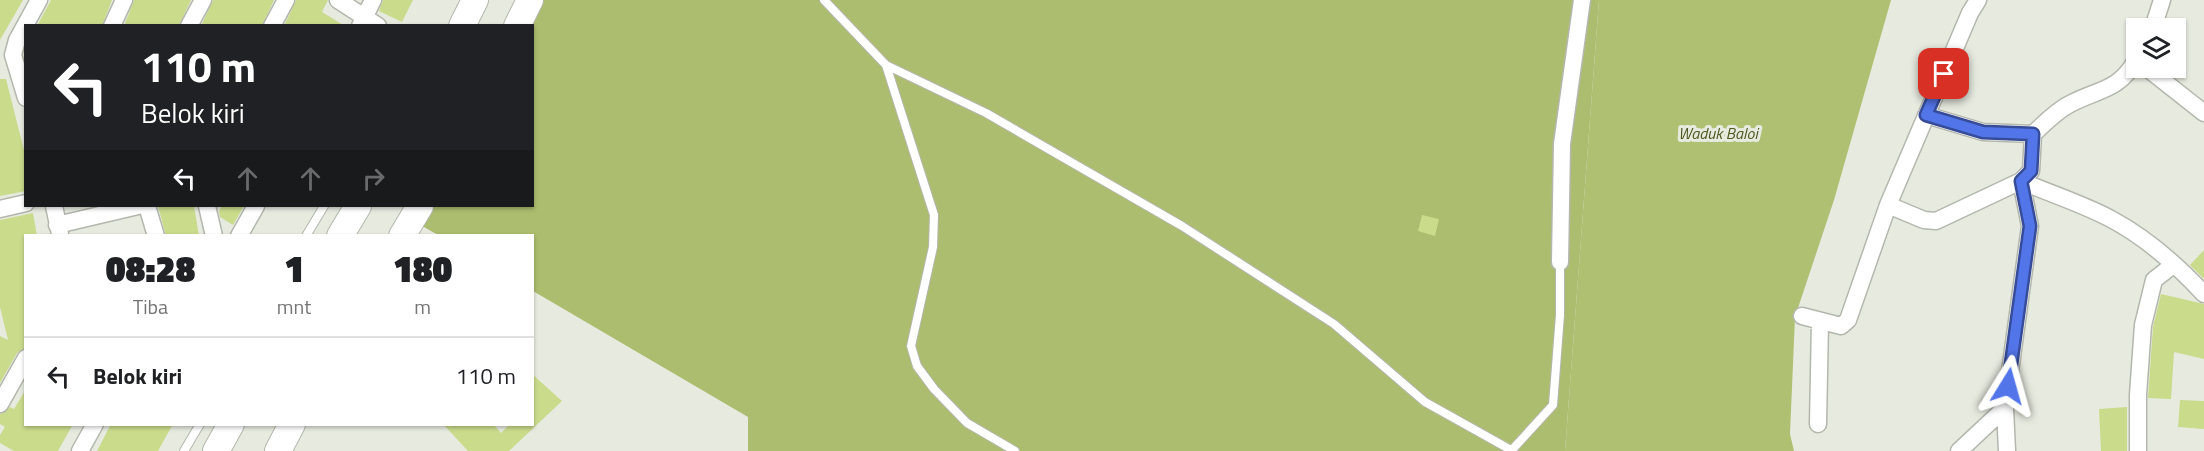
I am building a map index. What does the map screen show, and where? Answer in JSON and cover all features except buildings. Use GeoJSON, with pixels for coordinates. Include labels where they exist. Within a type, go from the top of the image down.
{"type":"FeatureCollection","features":[{"type":"Feature","properties":{"kind":"main road"},"geometry":{"type":"LineString","coordinates":[[463,24],[475,0]]}},
{"type":"Feature","properties":{"kind":"main road"},"geometry":{"type":"LineString","coordinates":[[518,24],[530,0]]}},
{"type":"Feature","properties":{"kind":"main road"},"geometry":{"type":"LineString","coordinates":[[341,234],[357,207]]}},
{"type":"Feature","properties":{"kind":"main road"},"geometry":{"type":"LineString","coordinates":[[403,234],[419,207]]}},
{"type":"Feature","properties":{"kind":"main road"},"geometry":{"type":"LineString","coordinates":[[216,451],[230,426]]}},
{"type":"Feature","properties":{"kind":"main road"},"geometry":{"type":"LineString","coordinates":[[278,451],[291,426]]}},
{"type":"Feature","properties":{"kind":"street"},"geometry":{"type":"LineString","coordinates":[[26,24],[39,0]]}},
{"type":"Feature","properties":{"kind":"street"},"geometry":{"type":"LineString","coordinates":[[113,24],[124,0]]}},
{"type":"Feature","properties":{"kind":"street"},"geometry":{"type":"LineString","coordinates":[[190,24],[203,0]]}},
{"type":"Feature","properties":{"kind":"street"},"geometry":{"type":"LineString","coordinates":[[273,24],[286,0]]}},
{"type":"Feature","properties":{"kind":"street"},"geometry":{"type":"LineString","coordinates":[[338,0],[367,23],[373,0]]}},
{"type":"Feature","properties":{"kind":"street"},"geometry":{"type":"LineString","coordinates":[[1560,262],[1562,144],[1582,0]]}},
{"type":"Feature","properties":{"kind":"street"},"geometry":{"type":"LineString","coordinates":[[1802,316],[1841,326],[1848,320],[1888,205],[1970,13],[1978,0]]}},
{"type":"Feature","properties":{"kind":"street"},"geometry":{"type":"LineString","coordinates":[[2156,18],[2162,0]]}},
{"type":"Feature","properties":{"kind":"street"},"geometry":{"type":"LineString","coordinates":[[24,27],[7,51],[24,93]]}},
{"type":"Feature","properties":{"kind":"street"},"geometry":{"type":"LineString","coordinates":[[1926,115],[1983,132],[2033,134],[2061,110],[2107,90],[2126,76]]}},
{"type":"Feature","properties":{"kind":"street"},"geometry":{"type":"LineString","coordinates":[[2160,78],[2204,113]]}},
{"type":"Feature","properties":{"kind":"street"},"geometry":{"type":"LineString","coordinates":[[1888,205],[1924,220],[1936,221],[2021,181],[2031,171],[2033,134]]}},
{"type":"Feature","properties":{"kind":"street"},"geometry":{"type":"LineString","coordinates":[[2021,181],[2110,218],[2152,246],[2204,294]]}},
{"type":"Feature","properties":{"kind":"street"},"geometry":{"type":"LineString","coordinates":[[2007,451],[2005,408],[2030,226],[2021,181]]}},
{"type":"Feature","properties":{"kind":"street"},"geometry":{"type":"LineString","coordinates":[[0,209],[24,203]]}},
{"type":"Feature","properties":{"kind":"street"},"geometry":{"type":"LineString","coordinates":[[54,207],[59,230],[113,209],[130,207]]}},
{"type":"Feature","properties":{"kind":"street"},"geometry":{"type":"LineString","coordinates":[[147,207],[155,234]]}},
{"type":"Feature","properties":{"kind":"street"},"geometry":{"type":"LineString","coordinates":[[207,207],[214,234]]}},
{"type":"Feature","properties":{"kind":"street"},"geometry":{"type":"LineString","coordinates":[[240,234],[255,207]]}},
{"type":"Feature","properties":{"kind":"street"},"geometry":{"type":"LineString","coordinates":[[2138,451],[2138,395],[2143,325],[2154,280],[2173,265]]}},
{"type":"Feature","properties":{"kind":"street"},"geometry":{"type":"LineString","coordinates":[[1818,423],[1820,322]]}},
{"type":"Feature","properties":{"kind":"street"},"geometry":{"type":"LineString","coordinates":[[0,404],[24,362]]}},
{"type":"Feature","properties":{"kind":"street"},"geometry":{"type":"LineString","coordinates":[[1959,451],[2005,408]]}},
{"type":"Feature","properties":{"kind":"street"},"geometry":{"type":"LineString","coordinates":[[80,451],[94,426]]}},
{"type":"Feature","properties":{"kind":"lane"},"geometry":{"type":"LineString","coordinates":[[824,0],[885,65],[986,113],[1182,226],[1334,324],[1425,402],[1511,451],[1553,405],[1560,315],[1560,262]]}},
{"type":"Feature","properties":{"kind":"lane"},"geometry":{"type":"LineString","coordinates":[[885,65],[934,215],[933,247],[911,346],[917,366],[934,389],[967,423],[1015,451]]}},
{"type":"Feature","properties":{"kind":"lane"},"geometry":{"type":"LineString","coordinates":[[307,234],[323,207]]}},
{"type":"Feature","properties":{"kind":"lane"},"geometry":{"type":"LineString","coordinates":[[184,451],[199,426]]}},
{"type":"Feature","properties":{"kind":"shaded area"},"geometry":{"type":"Polygon","coordinates":[[[519,0],[1599,0],[1565,451],[748,451],[748,417],[534,292],[534,234],[436,234],[401,214],[405,207],[534,207],[534,24],[507,24],[519,0]]]}},
{"type":"Feature","properties":{"kind":"water","name":"Waduk Baloi"},"geometry":{"type":"Polygon","coordinates":[[[1599,0],[1891,0],[1834,200],[1795,317],[1790,434],[1794,451],[1565,451],[1599,0]]]}},
{"type":"Feature","properties":{"kind":"route"},"geometry":{"type":"LineString","coordinates":[[1944,74],[1926,115],[1983,132],[2033,134],[2031,171],[2021,181],[2030,226],[2008,386]]}}]}
